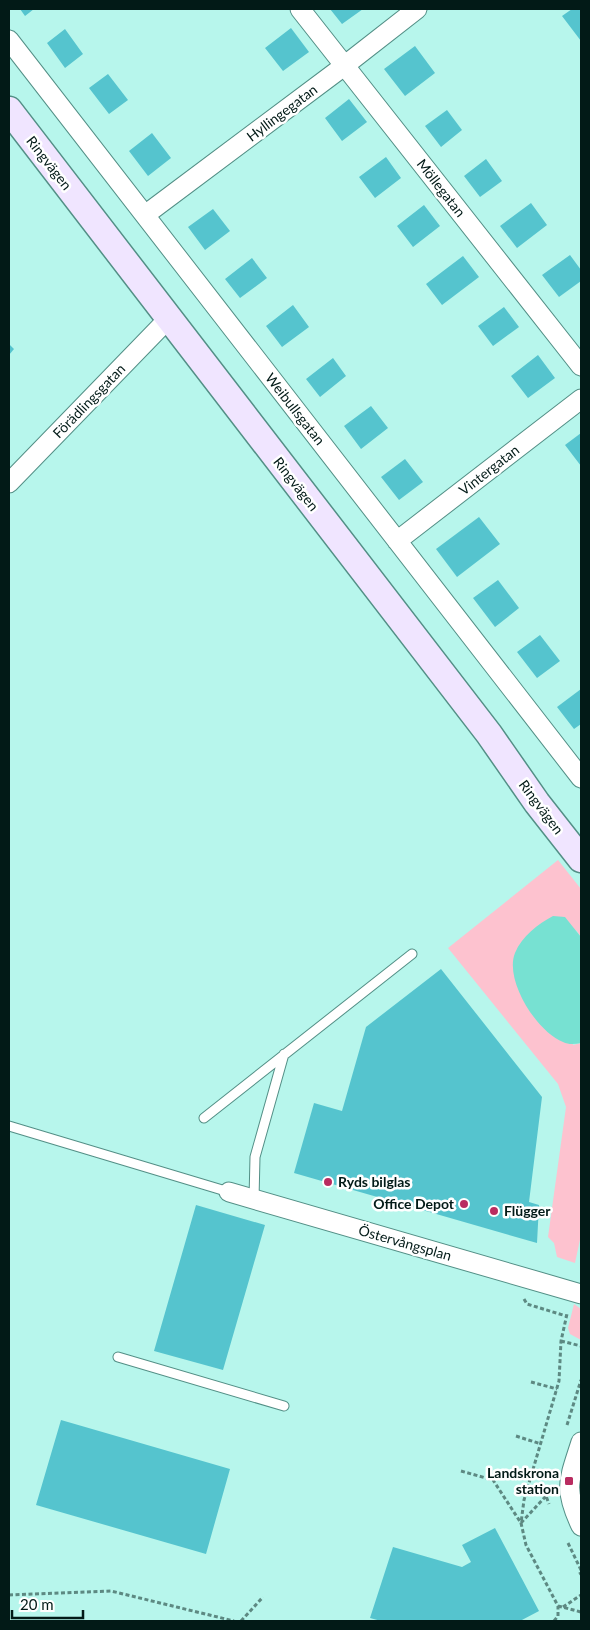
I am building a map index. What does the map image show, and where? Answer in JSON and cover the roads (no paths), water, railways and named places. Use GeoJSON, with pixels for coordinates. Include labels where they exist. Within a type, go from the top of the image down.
{"type":"FeatureCollection","features":[{"type":"Feature","properties":{"kind":"main road","name":"Ringvägen"},"geometry":{"type":"LineString","coordinates":[[9,110],[489,734],[537,803],[581,860]]}},
{"type":"Feature","properties":{"kind":"street","name":"Möllegatan"},"geometry":{"type":"LineString","coordinates":[[300,9],[581,366]]}},
{"type":"Feature","properties":{"kind":"street","name":"Hyllingegatan"},"geometry":{"type":"LineString","coordinates":[[145,215],[417,9]]}},
{"type":"Feature","properties":{"kind":"street","name":"Weibullsgatan"},"geometry":{"type":"LineString","coordinates":[[9,40],[581,778]]}},
{"type":"Feature","properties":{"kind":"street","name":"Förädlingsgatan"},"geometry":{"type":"LineString","coordinates":[[9,483],[169,318]]}},
{"type":"Feature","properties":{"kind":"street","name":"Vintergatan"},"geometry":{"type":"LineString","coordinates":[[397,541],[581,399]]}},
{"type":"Feature","properties":{"kind":"street","name":"Östervångsplan"},"geometry":{"type":"LineString","coordinates":[[228,1192],[581,1294]]}},
{"type":"Feature","properties":{"kind":"street"},"geometry":{"type":"LineString","coordinates":[[581,1446],[569,1481],[569,1495],[581,1526]]}},
{"type":"Feature","properties":{"kind":"lane"},"geometry":{"type":"LineString","coordinates":[[204,1118],[412,954]]}},
{"type":"Feature","properties":{"kind":"lane"},"geometry":{"type":"LineString","coordinates":[[254,1200],[255,1157],[284,1054]]}},
{"type":"Feature","properties":{"kind":"lane"},"geometry":{"type":"LineString","coordinates":[[9,1126],[228,1192]]}},
{"type":"Feature","properties":{"kind":"lane"},"geometry":{"type":"LineString","coordinates":[[118,1358],[284,1406]]}},
{"type":"Feature","properties":{"kind":"place","name":"Ryds bilglas"},"geometry":{"type":"Point","coordinates":[328,1182]}},
{"type":"Feature","properties":{"kind":"place","name":"Office Depot"},"geometry":{"type":"Point","coordinates":[464,1204]}},
{"type":"Feature","properties":{"kind":"place","name":"Flügger"},"geometry":{"type":"Point","coordinates":[494,1211]}},
{"type":"Feature","properties":{"kind":"place","name":"Landskrona station"},"geometry":{"type":"Point","coordinates":[569,1481]}}]}
